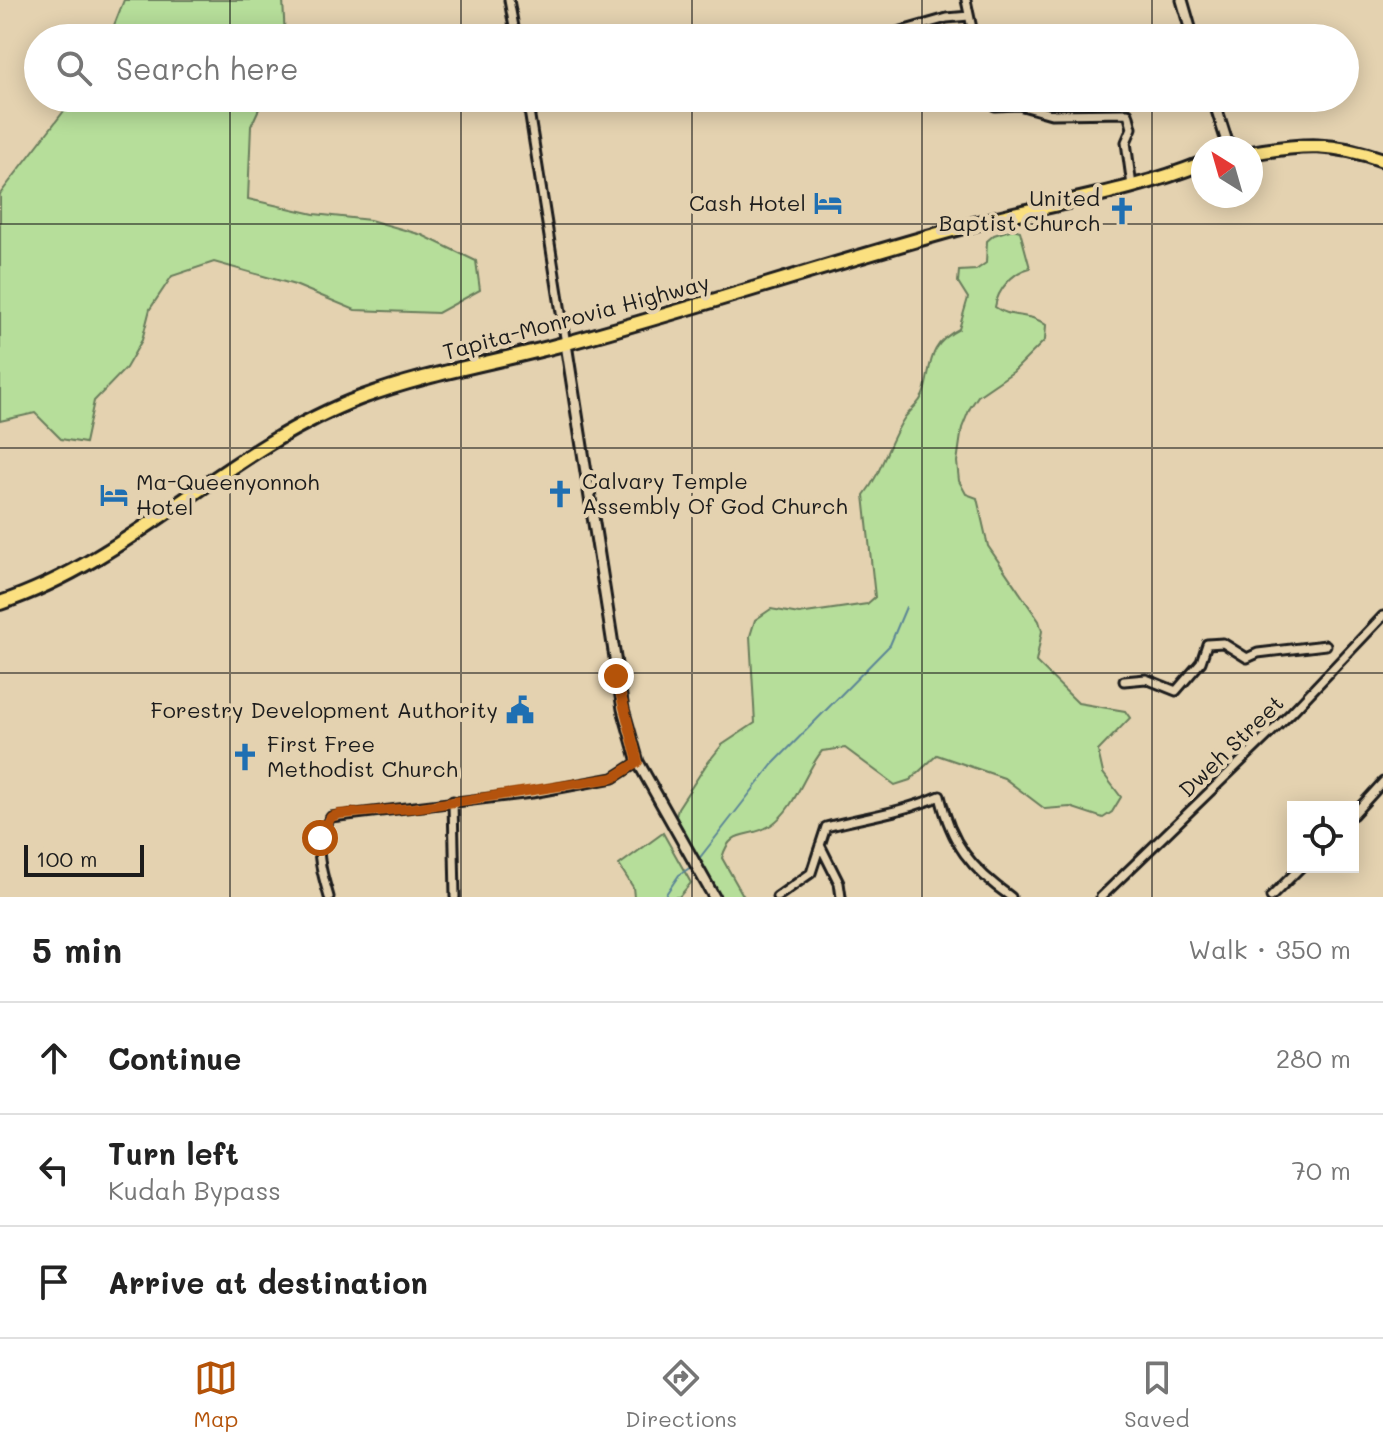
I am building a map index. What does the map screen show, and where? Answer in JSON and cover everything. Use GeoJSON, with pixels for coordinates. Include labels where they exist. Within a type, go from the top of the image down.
{"type":"FeatureCollection","features":[{"type":"Feature","properties":{"kind":"highway"},"geometry":{"type":"LineString","coordinates":[[1263,152],[1327,144],[1383,160]]}},
{"type":"Feature","properties":{"kind":"highway","name":"Tapita-Monrovia Highway"},"geometry":{"type":"LineString","coordinates":[[0,603],[44,586],[118,546],[305,423],[401,384],[566,344],[961,227],[1132,186],[1191,167]]}},
{"type":"Feature","properties":{"kind":"street"},"geometry":{"type":"LineString","coordinates":[[509,0],[513,24]]}},
{"type":"Feature","properties":{"kind":"street"},"geometry":{"type":"LineString","coordinates":[[966,0],[971,24]]}},
{"type":"Feature","properties":{"kind":"street"},"geometry":{"type":"LineString","coordinates":[[1182,0],[1189,24]]}},
{"type":"Feature","properties":{"kind":"street"},"geometry":{"type":"LineString","coordinates":[[926,24],[969,16]]}},
{"type":"Feature","properties":{"kind":"street"},"geometry":{"type":"LineString","coordinates":[[530,112],[610,644],[623,709],[638,762],[714,897]]}},
{"type":"Feature","properties":{"kind":"street"},"geometry":{"type":"LineString","coordinates":[[1044,112],[1128,113],[1132,128],[1126,142],[1132,186]]}},
{"type":"Feature","properties":{"kind":"street"},"geometry":{"type":"LineString","coordinates":[[1217,112],[1225,136]]}},
{"type":"Feature","properties":{"kind":"street","name":"Dweh Street"},"geometry":{"type":"LineString","coordinates":[[1101,897],[1291,713],[1383,616]]}},
{"type":"Feature","properties":{"kind":"street"},"geometry":{"type":"LineString","coordinates":[[1124,681],[1146,679],[1176,691],[1201,662],[1207,644],[1223,643],[1247,658],[1258,653],[1326,645]]}},
{"type":"Feature","properties":{"kind":"street"},"geometry":{"type":"LineString","coordinates":[[329,897],[318,850],[324,827],[331,817],[613,778],[638,762]]}},
{"type":"Feature","properties":{"kind":"street"},"geometry":{"type":"LineString","coordinates":[[1359,808],[1383,782]]}},
{"type":"Feature","properties":{"kind":"street"},"geometry":{"type":"LineString","coordinates":[[777,897],[811,873],[826,827],[871,815],[889,815],[940,796],[956,844],[1011,897]]}},
{"type":"Feature","properties":{"kind":"street"},"geometry":{"type":"LineString","coordinates":[[453,801],[455,897]]}},
{"type":"Feature","properties":{"kind":"street"},"geometry":{"type":"LineString","coordinates":[[820,845],[839,883],[841,897]]}},
{"type":"Feature","properties":{"kind":"street"},"geometry":{"type":"LineString","coordinates":[[1271,897],[1295,873]]}},
{"type":"Feature","properties":{"kind":"green space"},"geometry":{"type":"Polygon","coordinates":[[[124,0],[283,0],[284,24],[115,24],[124,0]]]}},
{"type":"Feature","properties":{"kind":"green space"},"geometry":{"type":"Polygon","coordinates":[[[63,112],[258,112],[251,126],[248,199],[314,214],[370,220],[422,235],[476,261],[480,290],[438,313],[355,310],[295,285],[214,262],[172,276],[150,309],[142,340],[126,368],[94,401],[85,443],[61,439],[35,413],[0,421],[0,194],[63,112]]]}},
{"type":"Feature","properties":{"kind":"green space"},"geometry":{"type":"Polygon","coordinates":[[[1013,229],[1020,231],[1030,268],[1007,282],[995,307],[1040,321],[1046,325],[1045,340],[1013,372],[978,396],[970,408],[962,428],[957,462],[959,481],[966,494],[977,498],[988,546],[1039,621],[1042,631],[1036,662],[1078,703],[1125,711],[1130,718],[1098,751],[1103,773],[1121,797],[1112,812],[1103,818],[1070,807],[1045,809],[1004,778],[937,755],[910,780],[895,785],[845,748],[822,751],[780,818],[763,829],[736,837],[726,848],[722,858],[744,897],[713,897],[674,824],[678,808],[722,745],[755,723],[750,636],[755,620],[771,609],[799,614],[867,604],[875,597],[864,495],[899,427],[923,395],[936,349],[959,329],[968,298],[958,282],[959,271],[976,270],[986,263],[987,241],[994,235],[1013,229]]]}},
{"type":"Feature","properties":{"kind":"green space"},"geometry":{"type":"Polygon","coordinates":[[[663,833],[691,883],[679,897],[634,897],[633,887],[619,865],[663,833]]]}},
{"type":"Feature","properties":{"kind":"waterway"},"geometry":{"type":"LineString","coordinates":[[698,860],[772,765],[890,645],[906,607]]}},
{"type":"Feature","properties":{"kind":"waterway"},"geometry":{"type":"LineString","coordinates":[[664,897],[679,875],[694,865]]}},
{"type":"Feature","properties":{"kind":"place","name":"Cash Hotel"},"geometry":{"type":"Point","coordinates":[828,203]}},
{"type":"Feature","properties":{"kind":"place","name":"United Baptist Church"},"geometry":{"type":"Point","coordinates":[1122,211]}},
{"type":"Feature","properties":{"kind":"place","name":"Calvary Temple Assembly Of God Church"},"geometry":{"type":"Point","coordinates":[560,494]}},
{"type":"Feature","properties":{"kind":"place","name":"Ma-Queenyonnoh Hotel"},"geometry":{"type":"Point","coordinates":[114,495]}},
{"type":"Feature","properties":{"kind":"place","name":"Forestry Development Authority"},"geometry":{"type":"Point","coordinates":[520,710]}},
{"type":"Feature","properties":{"kind":"place","name":"First Free Methodist Church"},"geometry":{"type":"Point","coordinates":[245,757]}},
{"type":"Feature","properties":{"kind":"route"},"geometry":{"type":"LineString","coordinates":[[320,838],[331,817],[339,814],[532,793],[613,778],[638,762],[616,676]]}}]}
